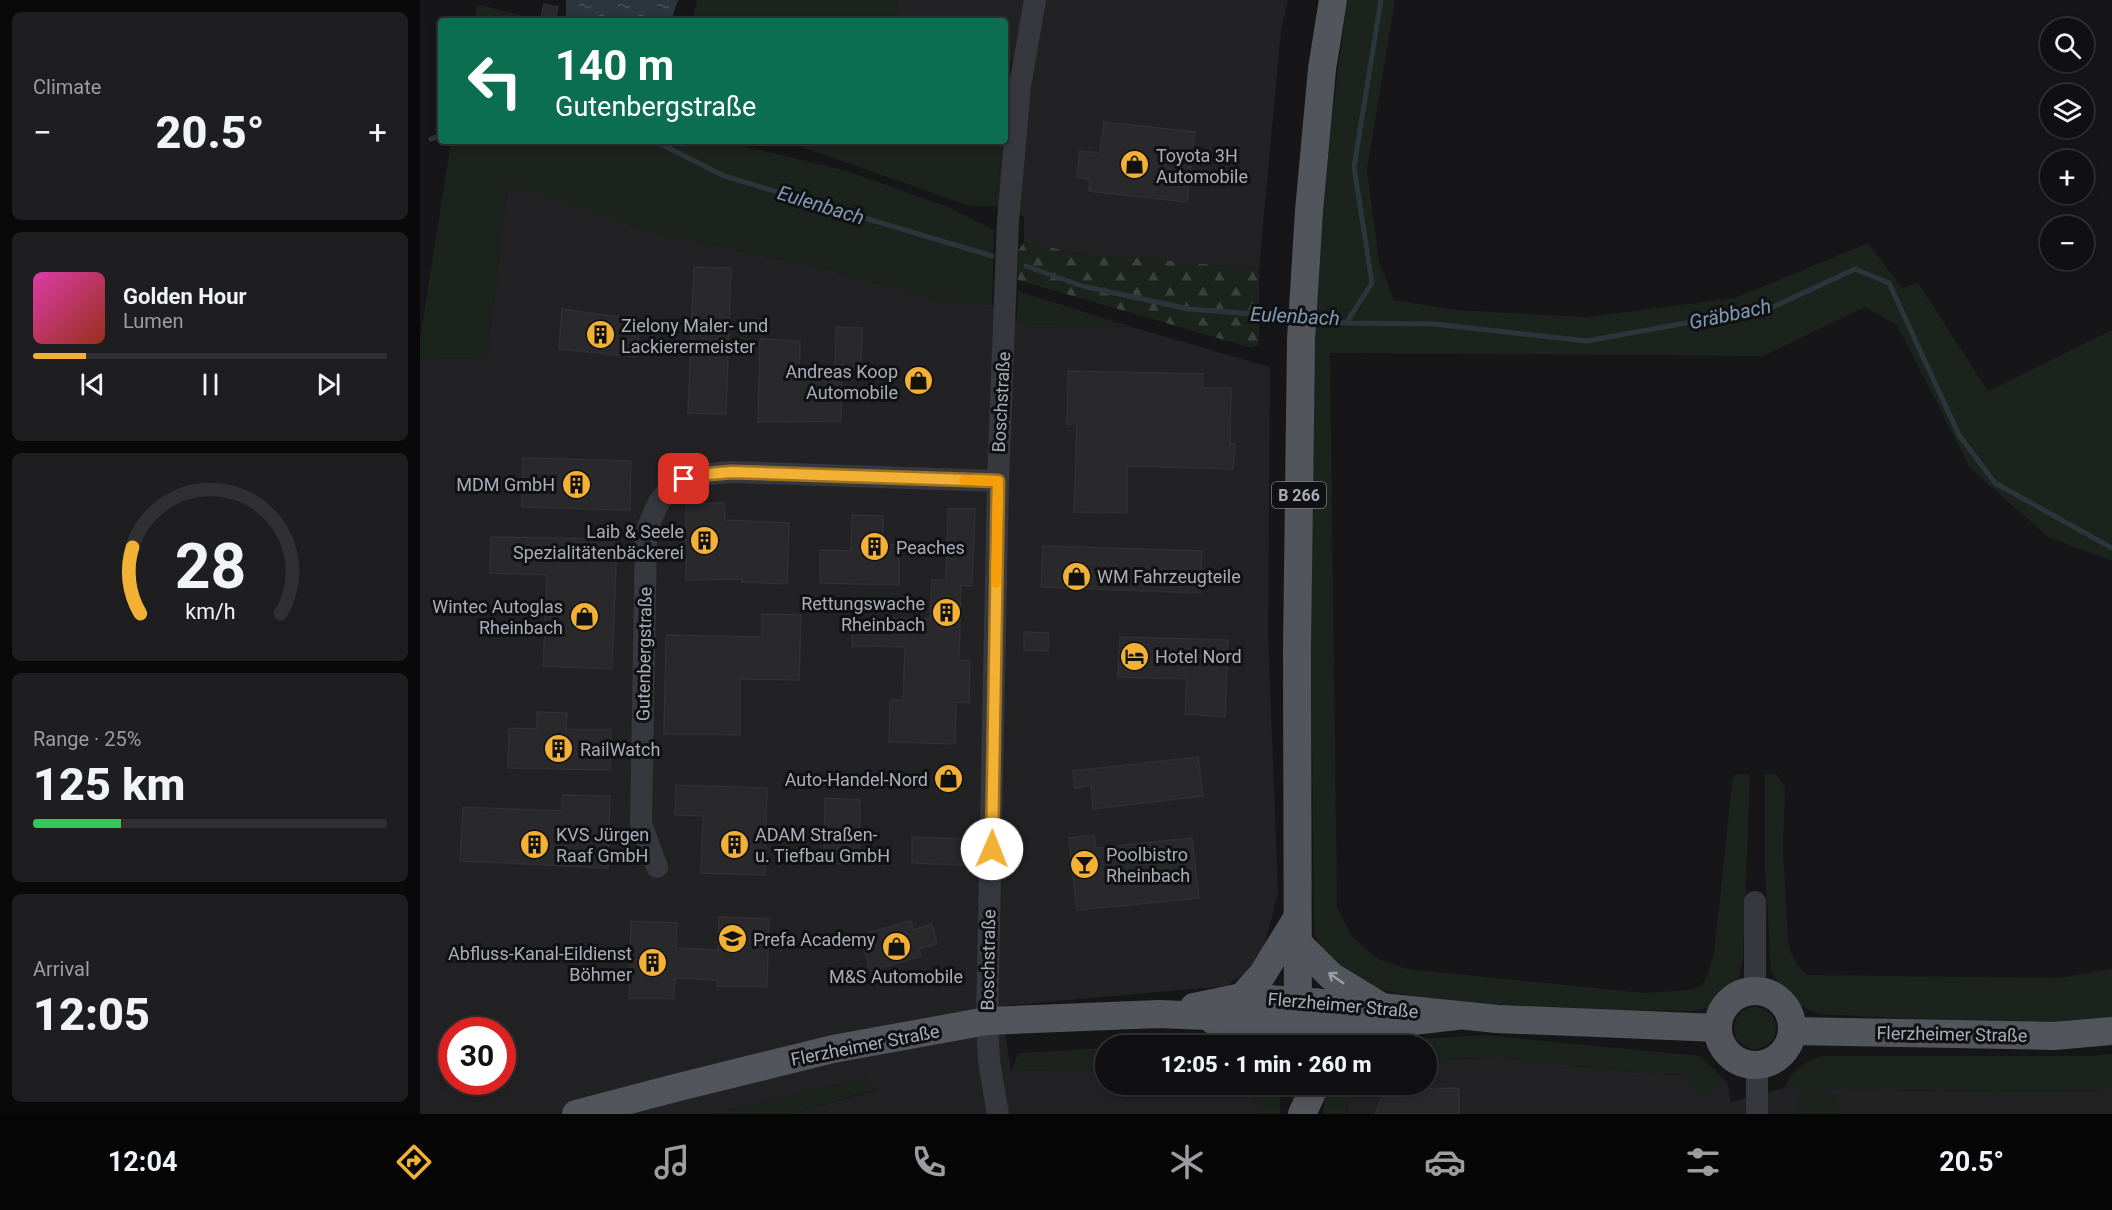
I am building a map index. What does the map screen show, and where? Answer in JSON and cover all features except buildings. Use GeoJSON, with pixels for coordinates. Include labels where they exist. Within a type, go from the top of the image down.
{"type":"FeatureCollection","features":[{"type":"Feature","properties":{"kind":"main road","name":"B 266"},"geometry":{"type":"LineString","coordinates":[[1298,1024],[1297,649],[1301,340],[1309,211],[1321,81],[1333,0]]}},
{"type":"Feature","properties":{"kind":"main road"},"geometry":{"type":"LineString","coordinates":[[1242,997],[1297,930],[1331,976],[1381,1007]]}},
{"type":"Feature","properties":{"kind":"main road"},"geometry":{"type":"LineString","coordinates":[[1755,991],[1767,993],[1782,1003],[1791,1019],[1792,1031],[1788,1044],[1781,1054],[1770,1062],[1757,1065],[1745,1064],[1734,1059],[1723,1045],[1718,1028],[1719,1017],[1733,998],[1743,992],[1755,991]]}},
{"type":"Feature","properties":{"kind":"main road","name":"Flerzheimer Straße"},"geometry":{"type":"LineString","coordinates":[[1159,1014],[1242,997],[1298,1024],[1381,1007],[1509,1020],[1718,1028]]}},
{"type":"Feature","properties":{"kind":"main road","name":"Flerzheimer Straße"},"geometry":{"type":"LineString","coordinates":[[576,1114],[833,1049],[987,1022],[1159,1014],[1298,1024],[1347,1035]]}},
{"type":"Feature","properties":{"kind":"main road"},"geometry":{"type":"LineString","coordinates":[[1207,1016],[1237,1035]]}},
{"type":"Feature","properties":{"kind":"main road","name":"Flerzheimer Straße"},"geometry":{"type":"LineString","coordinates":[[1356,1035],[1456,1016]]}},
{"type":"Feature","properties":{"kind":"main road","name":"Flerzheimer Straße"},"geometry":{"type":"LineString","coordinates":[[1792,1031],[2054,1036],[2112,1031]]}},
{"type":"Feature","properties":{"kind":"main road"},"geometry":{"type":"LineString","coordinates":[[1301,1114],[1302,1095]]}},
{"type":"Feature","properties":{"kind":"street","name":"Boschstraße"},"geometry":{"type":"LineString","coordinates":[[999,1114],[989,1061],[987,1022],[998,481],[1008,221],[1020,86],[1035,0]]}},
{"type":"Feature","properties":{"kind":"street","name":"Gutenbergstraße"},"geometry":{"type":"LineString","coordinates":[[657,867],[641,824],[645,557],[646,534],[655,506],[664,495],[684,479],[731,472],[998,481]]}},
{"type":"Feature","properties":{"kind":"street"},"geometry":{"type":"LineString","coordinates":[[1755,902],[1755,991]]}},
{"type":"Feature","properties":{"kind":"street"},"geometry":{"type":"LineString","coordinates":[[1757,1065],[1757,1114]]}},
{"type":"Feature","properties":{"kind":"shaded area"},"geometry":{"type":"Polygon","coordinates":[[[899,0],[1288,0],[1281,31],[1259,269],[1072,252],[1024,242],[1024,216],[996,206],[1003,144],[1008,144],[1008,95],[1012,60],[1008,59],[1008,18],[895,18],[899,0]]]}},
{"type":"Feature","properties":{"kind":"shaded area"},"geometry":{"type":"Polygon","coordinates":[[[508,184],[659,234],[822,268],[945,302],[992,305],[1024,324],[1132,327],[1270,367],[1268,633],[1278,893],[1264,947],[1250,970],[1226,986],[1001,1006],[1011,1071],[1095,1069],[1095,1095],[1250,1095],[1259,1114],[791,1114],[877,1090],[868,1077],[711,1114],[420,1114],[420,358],[487,359],[508,184]]]}},
{"type":"Feature","properties":{"kind":"shaded area"},"geometry":{"type":"Polygon","coordinates":[[[1498,1057],[1640,1073],[1682,1075],[1701,1094],[1727,1082],[1731,1102],[1784,1088],[1994,1092],[2112,1091],[2112,1114],[1347,1114],[1348,1104],[1353,1095],[1437,1095],[1437,1060],[1498,1057]]]}},
{"type":"Feature","properties":{"kind":"green space"},"geometry":{"type":"Polygon","coordinates":[[[697,0],[899,0],[895,18],[693,18],[697,0]]]}},
{"type":"Feature","properties":{"kind":"green space"},"geometry":{"type":"Polygon","coordinates":[[[1348,0],[1395,0],[1367,170],[1379,262],[1394,300],[1455,310],[1586,317],[1735,298],[1868,243],[1902,288],[1918,283],[1988,391],[2112,330],[2112,561],[2048,537],[1970,468],[1897,325],[1865,307],[1763,356],[1330,353],[1337,907],[1352,937],[1378,959],[1408,969],[1645,993],[1688,990],[1701,986],[1708,974],[1714,953],[1733,775],[1750,774],[1743,960],[1737,981],[1709,1008],[1693,1011],[1548,1010],[1429,999],[1391,992],[1361,983],[1323,954],[1314,932],[1311,582],[1315,349],[1332,116],[1348,0]]]}},
{"type":"Feature","properties":{"kind":"green space"},"geometry":{"type":"Polygon","coordinates":[[[477,4],[531,18],[475,18],[477,4]]]}},
{"type":"Feature","properties":{"kind":"green space"},"geometry":{"type":"Polygon","coordinates":[[[451,144],[734,144],[847,171],[948,207],[994,230],[992,305],[945,302],[822,268],[659,234],[508,185],[487,359],[420,358],[420,339],[451,144]]]}},
{"type":"Feature","properties":{"kind":"green space"},"geometry":{"type":"Polygon","coordinates":[[[794,144],[1003,144],[996,206],[970,206],[794,144]]]}},
{"type":"Feature","properties":{"kind":"green space"},"geometry":{"type":"Polygon","coordinates":[[[1024,242],[1072,252],[1259,269],[1259,344],[1252,348],[1018,280],[1018,251],[1024,242]]]}},
{"type":"Feature","properties":{"kind":"green space"},"geometry":{"type":"Polygon","coordinates":[[[1018,291],[1132,327],[1024,324],[1017,320],[1018,291]]]}},
{"type":"Feature","properties":{"kind":"green space"},"geometry":{"type":"Polygon","coordinates":[[[1765,774],[1777,774],[1785,788],[1783,846],[1788,941],[1794,960],[1807,975],[2059,978],[2112,969],[2112,1021],[2054,1026],[1818,1014],[1801,1006],[1779,984],[1771,970],[1765,873],[1765,774]]]}},
{"type":"Feature","properties":{"kind":"green space"},"geometry":{"type":"Polygon","coordinates":[[[1755,1007],[1763,1008],[1770,1013],[1775,1020],[1775,1036],[1770,1043],[1763,1048],[1755,1049],[1747,1048],[1740,1043],[1735,1036],[1734,1028],[1735,1020],[1740,1013],[1747,1008],[1755,1007]]]}},
{"type":"Feature","properties":{"kind":"green space"},"geometry":{"type":"Polygon","coordinates":[[[1483,1035],[1700,1056],[1727,1082],[1701,1095],[1682,1075],[1640,1073],[1498,1057],[1437,1060],[1437,1038],[1483,1035]]]}},
{"type":"Feature","properties":{"kind":"green space"},"geometry":{"type":"Polygon","coordinates":[[[1095,1049],[1095,1069],[1011,1071],[1019,1053],[1095,1049]]]}},
{"type":"Feature","properties":{"kind":"green space"},"geometry":{"type":"Polygon","coordinates":[[[2112,1054],[2112,1091],[1994,1092],[1784,1088],[1799,1068],[1822,1056],[2087,1056],[2112,1054]]]}},
{"type":"Feature","properties":{"kind":"green space"},"geometry":{"type":"Polygon","coordinates":[[[868,1077],[877,1089],[791,1114],[711,1114],[868,1077]]]}},
{"type":"Feature","properties":{"kind":"green space"},"geometry":{"type":"Polygon","coordinates":[[[1798,1092],[1836,1093],[1840,1114],[1798,1114],[1798,1092]]]}},
{"type":"Feature","properties":{"kind":"green space"},"geometry":{"type":"Polygon","coordinates":[[[1250,1095],[1279,1095],[1280,1114],[1259,1114],[1250,1095]]]}},
{"type":"Feature","properties":{"kind":"green space"},"geometry":{"type":"Polygon","coordinates":[[[1326,1095],[1353,1095],[1348,1104],[1347,1114],[1322,1114],[1326,1095]]]}},
{"type":"Feature","properties":{"kind":"water"},"geometry":{"type":"Polygon","coordinates":[[[566,0],[678,0],[672,18],[566,18],[566,0]]]}},
{"type":"Feature","properties":{"kind":"waterway","name":"Eulenbach"},"geometry":{"type":"LineString","coordinates":[[1346,323],[1372,283],[1354,167],[1381,0]]}},
{"type":"Feature","properties":{"kind":"waterway","name":"Eulenbach"},"geometry":{"type":"LineString","coordinates":[[431,139],[438,136]]}},
{"type":"Feature","properties":{"kind":"waterway","name":"Eulenbach"},"geometry":{"type":"LineString","coordinates":[[661,144],[724,176],[992,256]]}},
{"type":"Feature","properties":{"kind":"waterway","name":"Eulenbach"},"geometry":{"type":"LineString","coordinates":[[1026,266],[1082,286],[1189,309],[1295,317]]}},
{"type":"Feature","properties":{"kind":"waterway","name":"Gräbbach"},"geometry":{"type":"LineString","coordinates":[[1310,319],[1346,323],[1434,324],[1587,341],[1773,307],[1855,269],[1889,283],[1959,435],[1995,483],[2112,548]]}},
{"type":"Feature","properties":{"kind":"slow traffic"},"geometry":{"type":"LineString","coordinates":[[964,480],[998,481],[996,583]]}},
{"type":"Feature","properties":{"kind":"place","name":"Toyota 3H Automobile"},"geometry":{"type":"Point","coordinates":[1135,165]}},
{"type":"Feature","properties":{"kind":"place","name":"Zielony Maler- und Lackierermeister"},"geometry":{"type":"Point","coordinates":[600,335]}},
{"type":"Feature","properties":{"kind":"place","name":"Andreas Koop Automobile"},"geometry":{"type":"Point","coordinates":[919,381]}},
{"type":"Feature","properties":{"kind":"place","name":"MDM GmbH"},"geometry":{"type":"Point","coordinates":[576,484]}},
{"type":"Feature","properties":{"kind":"place","name":"Laib & Seele Spezialitätenbäckerei"},"geometry":{"type":"Point","coordinates":[705,541]}},
{"type":"Feature","properties":{"kind":"place","name":"Peaches"},"geometry":{"type":"Point","coordinates":[875,547]}},
{"type":"Feature","properties":{"kind":"place","name":"WM Fahrzeugteile"},"geometry":{"type":"Point","coordinates":[1076,576]}},
{"type":"Feature","properties":{"kind":"place","name":"Rettungswache Rheinbach"},"geometry":{"type":"Point","coordinates":[946,613]}},
{"type":"Feature","properties":{"kind":"place","name":"Wintec Autoglas Rheinbach"},"geometry":{"type":"Point","coordinates":[584,616]}},
{"type":"Feature","properties":{"kind":"place","name":"Hotel Nord"},"geometry":{"type":"Point","coordinates":[1134,656]}},
{"type":"Feature","properties":{"kind":"place","name":"RailWatch"},"geometry":{"type":"Point","coordinates":[559,749]}},
{"type":"Feature","properties":{"kind":"place","name":"Auto-Handel-Nord"},"geometry":{"type":"Point","coordinates":[949,779]}},
{"type":"Feature","properties":{"kind":"place","name":"KVS Jürgen Raaf GmbH"},"geometry":{"type":"Point","coordinates":[535,844]}},
{"type":"Feature","properties":{"kind":"place","name":"ADAM Straßen- u. Tiefbau GmbH"},"geometry":{"type":"Point","coordinates":[734,844]}},
{"type":"Feature","properties":{"kind":"place","name":"Poolbistro Rheinbach"},"geometry":{"type":"Point","coordinates":[1085,864]}},
{"type":"Feature","properties":{"kind":"place","name":"Prefa Academy"},"geometry":{"type":"Point","coordinates":[732,939]}},
{"type":"Feature","properties":{"kind":"place","name":"M&S Automobile"},"geometry":{"type":"Point","coordinates":[896,947]}},
{"type":"Feature","properties":{"kind":"place","name":"Abfluss-Kanal-Eildienst Böhmer"},"geometry":{"type":"Point","coordinates":[653,963]}},
{"type":"Feature","properties":{"kind":"route"},"geometry":{"type":"LineString","coordinates":[[684,479],[731,472],[998,481],[992,849]]}}]}
